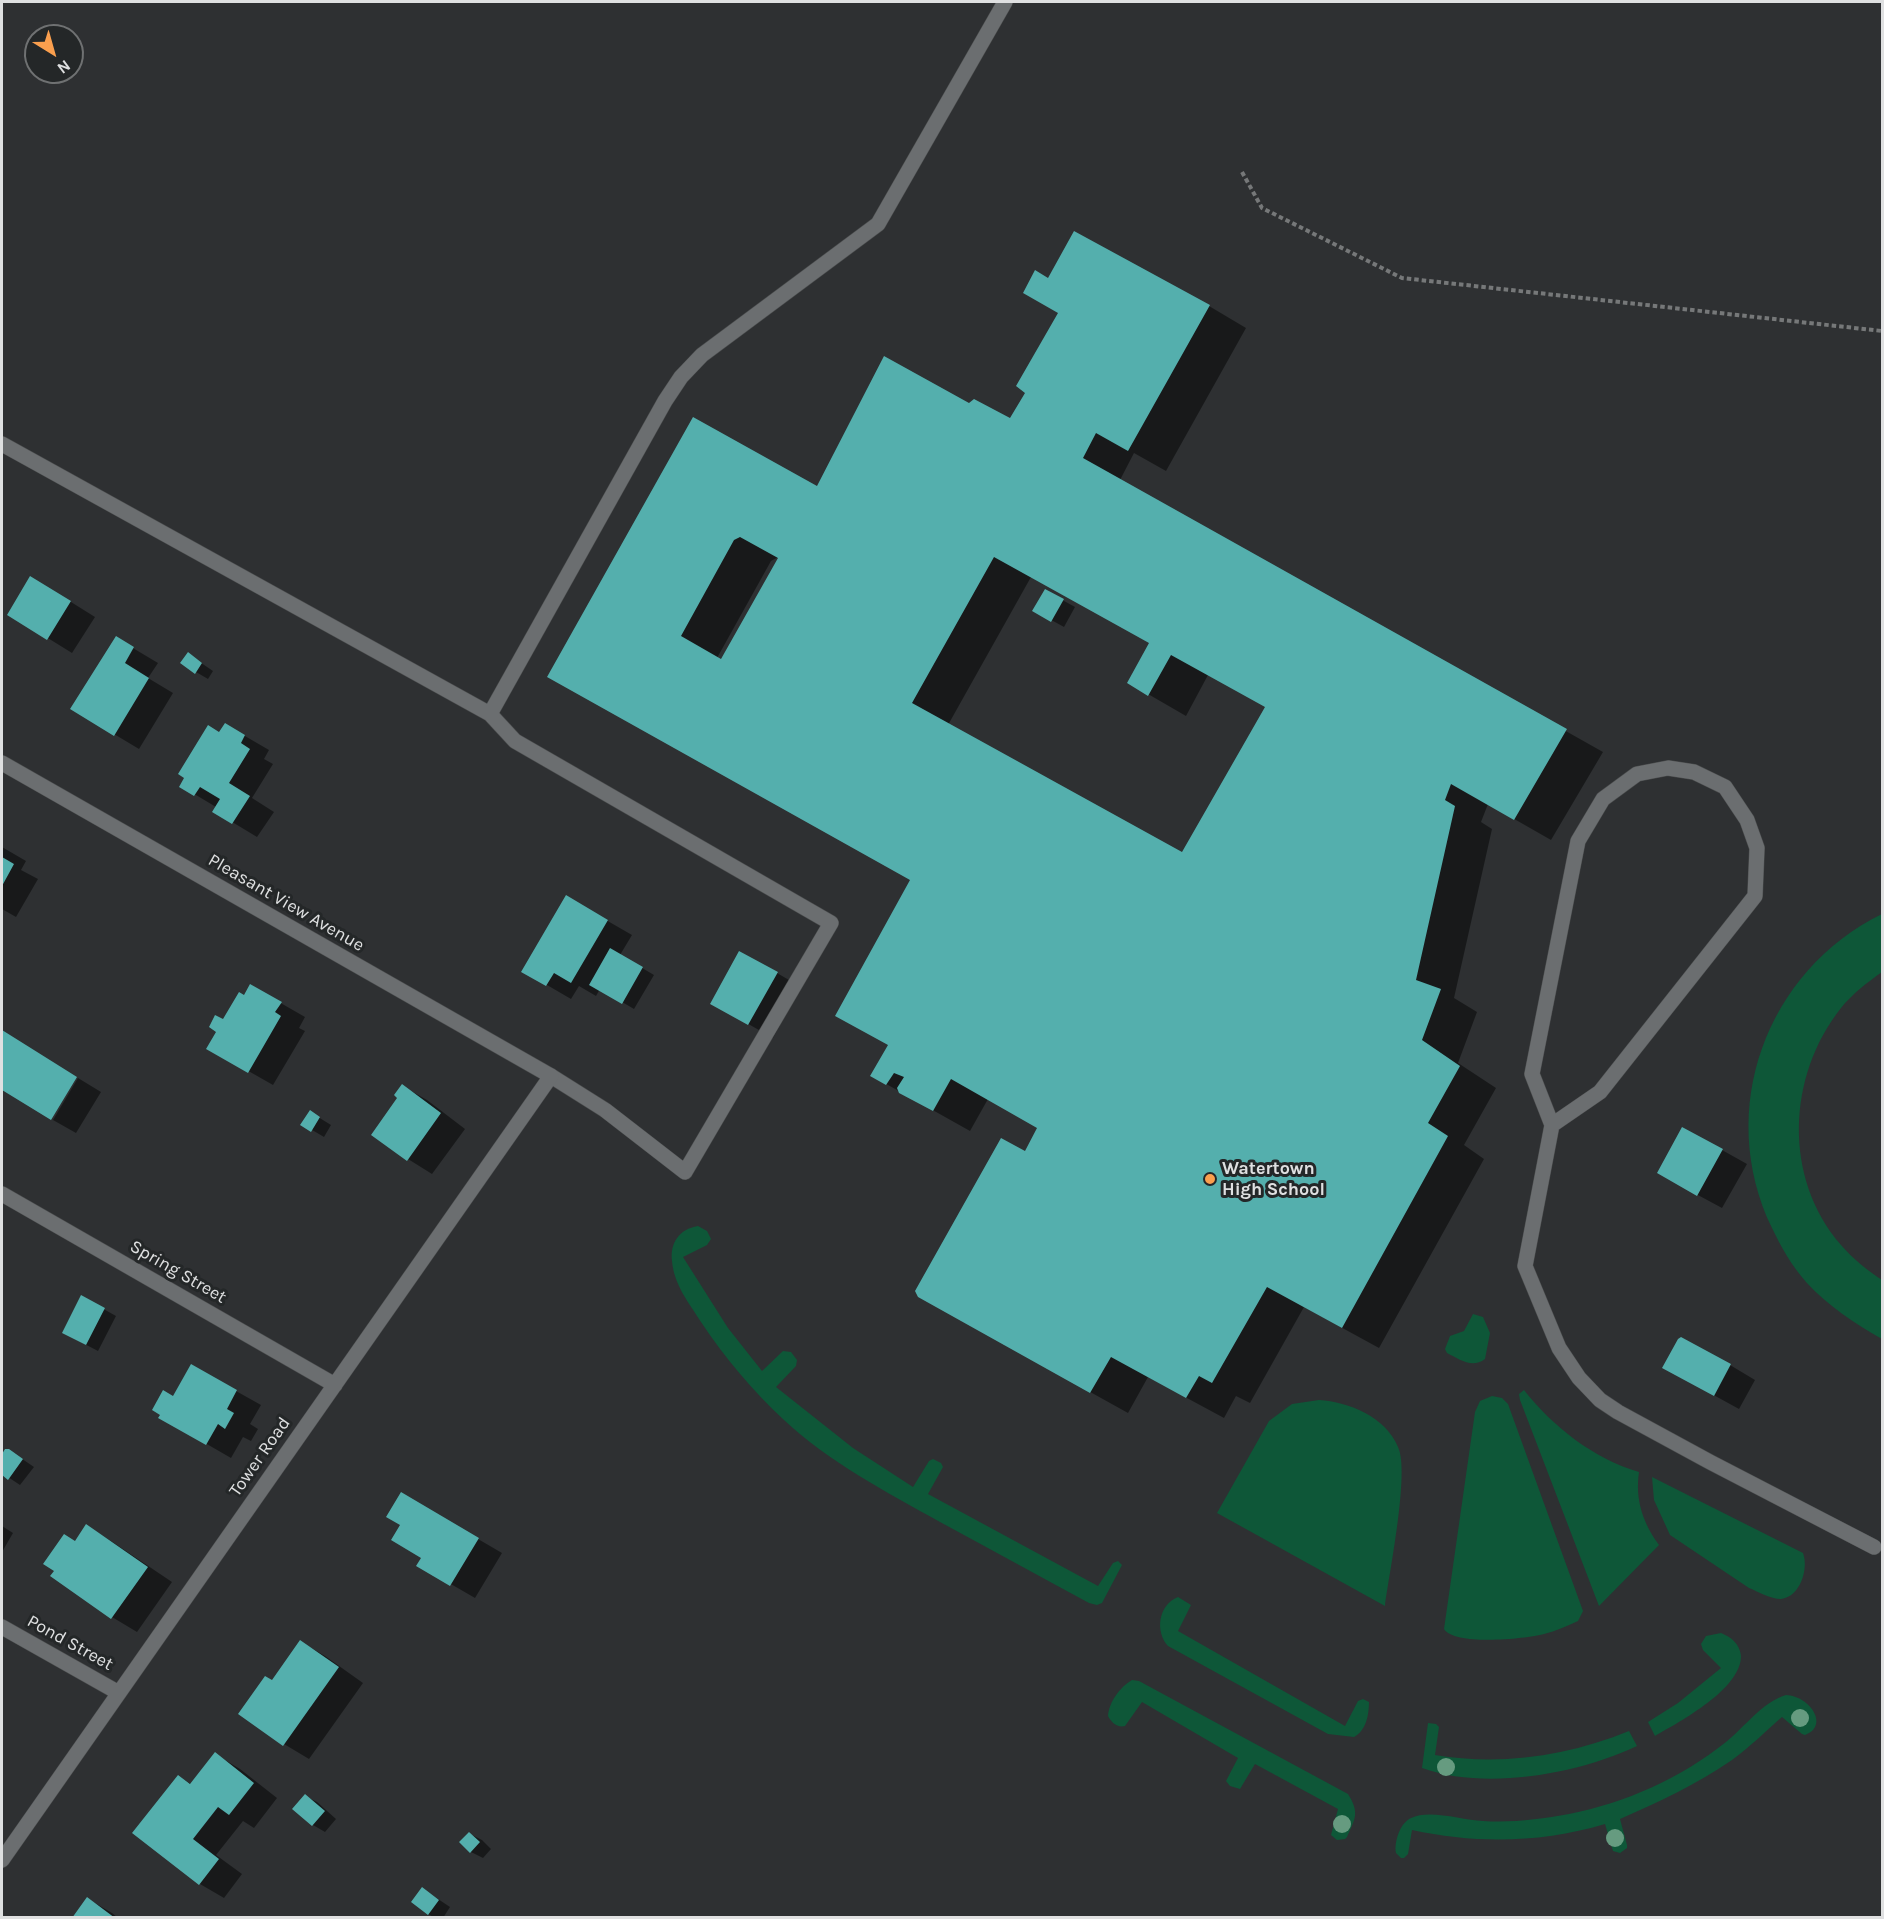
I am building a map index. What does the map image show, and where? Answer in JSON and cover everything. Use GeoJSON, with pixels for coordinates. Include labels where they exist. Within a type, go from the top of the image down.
{"type":"FeatureCollection","features":[{"type":"Feature","properties":{"kind":"street"},"geometry":{"type":"LineString","coordinates":[[2,444],[490,714],[665,401],[681,377],[702,355],[878,224],[1005,2]]}},
{"type":"Feature","properties":{"kind":"street","name":"Pleasant View Avenue"},"geometry":{"type":"LineString","coordinates":[[2,763],[551,1076],[605,1110],[685,1172],[831,923],[515,741],[490,714]]}},
{"type":"Feature","properties":{"kind":"street"},"geometry":{"type":"LineString","coordinates":[[1552,1125],[1600,1092],[1755,896],[1757,848],[1747,820],[1725,787],[1694,772],[1668,768],[1637,774],[1603,799],[1578,841],[1532,1074],[1552,1125],[1525,1266],[1559,1348],[1579,1378],[1600,1400],[1618,1412],[1874,1547]]}},
{"type":"Feature","properties":{"kind":"street","name":"Tower Road"},"geometry":{"type":"LineString","coordinates":[[2,1860],[551,1076]]}},
{"type":"Feature","properties":{"kind":"street","name":"Spring Street"},"geometry":{"type":"LineString","coordinates":[[2,1194],[335,1385]]}},
{"type":"Feature","properties":{"kind":"street","name":"Pond Street"},"geometry":{"type":"LineString","coordinates":[[2,1627],[119,1692]]}},
{"type":"Feature","properties":{"kind":"path"},"geometry":{"type":"LineString","coordinates":[[1242,172],[1262,208],[1402,278],[1882,331]]}},
{"type":"Feature","properties":{"kind":"green space"},"geometry":{"type":"Polygon","coordinates":[[[1882,914],[1882,972],[1860,988],[1845,1003],[1823,1035],[1810,1064],[1802,1095],[1799,1127],[1801,1158],[1809,1189],[1822,1218],[1841,1245],[1860,1264],[1882,1280],[1882,1339],[1823,1299],[1791,1263],[1772,1228],[1756,1183],[1749,1137],[1751,1092],[1762,1048],[1781,1007],[1808,971],[1842,939],[1882,914]]]}},
{"type":"Feature","properties":{"kind":"green space"},"geometry":{"type":"Polygon","coordinates":[[[698,1226],[707,1231],[711,1239],[707,1245],[683,1257],[728,1328],[762,1371],[783,1351],[791,1352],[797,1360],[796,1366],[776,1387],[853,1448],[913,1487],[929,1461],[933,1459],[941,1463],[943,1467],[928,1494],[1098,1586],[1113,1563],[1118,1561],[1122,1565],[1102,1603],[1097,1605],[1089,1603],[879,1488],[839,1463],[784,1420],[729,1361],[679,1286],[673,1270],[674,1243],[686,1230],[698,1226]]]}},
{"type":"Feature","properties":{"kind":"green space"},"geometry":{"type":"Polygon","coordinates":[[[1473,1314],[1483,1317],[1490,1333],[1485,1359],[1470,1363],[1447,1353],[1445,1349],[1450,1336],[1464,1331],[1473,1314]]]}},
{"type":"Feature","properties":{"kind":"green space"},"geometry":{"type":"Polygon","coordinates":[[[1524,1390],[1547,1416],[1575,1440],[1606,1459],[1639,1472],[1639,1502],[1645,1520],[1659,1545],[1599,1606],[1520,1400],[1519,1394],[1524,1390]]]}},
{"type":"Feature","properties":{"kind":"green space"},"geometry":{"type":"Polygon","coordinates":[[[1492,1396],[1502,1398],[1508,1404],[1583,1611],[1578,1621],[1557,1630],[1522,1638],[1491,1640],[1461,1638],[1444,1629],[1475,1412],[1480,1401],[1492,1396]]]}},
{"type":"Feature","properties":{"kind":"green space"},"geometry":{"type":"Polygon","coordinates":[[[1319,1400],[1354,1408],[1376,1419],[1385,1427],[1398,1447],[1402,1478],[1385,1606],[1217,1513],[1269,1421],[1292,1404],[1319,1400]]]}},
{"type":"Feature","properties":{"kind":"green space"},"geometry":{"type":"Polygon","coordinates":[[[1652,1477],[1803,1553],[1804,1574],[1798,1588],[1788,1597],[1781,1599],[1765,1595],[1749,1588],[1670,1535],[1654,1500],[1652,1477]]]}},
{"type":"Feature","properties":{"kind":"green space"},"geometry":{"type":"Polygon","coordinates":[[[1178,1597],[1191,1605],[1178,1631],[1345,1726],[1358,1701],[1363,1699],[1369,1702],[1364,1727],[1354,1737],[1328,1734],[1168,1646],[1161,1634],[1161,1619],[1166,1606],[1178,1597]]]}},
{"type":"Feature","properties":{"kind":"green space"},"geometry":{"type":"Polygon","coordinates":[[[1721,1633],[1734,1642],[1741,1656],[1738,1668],[1731,1680],[1708,1703],[1655,1736],[1648,1722],[1678,1703],[1721,1668],[1703,1650],[1701,1644],[1706,1636],[1721,1633]]]}},
{"type":"Feature","properties":{"kind":"green space"},"geometry":{"type":"Polygon","coordinates":[[[1132,1680],[1139,1681],[1348,1794],[1354,1806],[1355,1816],[1347,1837],[1337,1840],[1331,1835],[1338,1809],[1255,1764],[1240,1789],[1230,1786],[1226,1781],[1238,1758],[1142,1702],[1125,1726],[1115,1724],[1108,1716],[1110,1705],[1119,1691],[1132,1680]]]}},
{"type":"Feature","properties":{"kind":"green space"},"geometry":{"type":"Polygon","coordinates":[[[1786,1695],[1803,1700],[1814,1712],[1816,1725],[1812,1731],[1805,1735],[1802,1734],[1782,1717],[1745,1750],[1719,1769],[1678,1792],[1620,1819],[1627,1848],[1620,1853],[1613,1851],[1605,1824],[1557,1835],[1509,1839],[1460,1838],[1412,1830],[1408,1854],[1401,1858],[1396,1853],[1397,1838],[1401,1828],[1407,1820],[1418,1816],[1436,1815],[1494,1821],[1526,1820],[1590,1809],[1631,1796],[1671,1778],[1709,1755],[1761,1709],[1786,1695]]]}},
{"type":"Feature","properties":{"kind":"green space"},"geometry":{"type":"Polygon","coordinates":[[[1428,1723],[1439,1727],[1435,1755],[1460,1758],[1509,1759],[1534,1756],[1582,1747],[1629,1731],[1637,1746],[1613,1756],[1560,1771],[1502,1779],[1474,1778],[1447,1775],[1422,1768],[1428,1723]]]}},
{"type":"Feature","properties":{"kind":"building"},"geometry":{"type":"Polygon","coordinates":[[[1074,231],[1210,305],[1128,451],[1096,433],[1083,458],[1567,729],[1514,820],[1451,784],[1445,800],[1455,806],[1416,980],[1441,989],[1422,1040],[1460,1066],[1428,1123],[1448,1136],[1342,1328],[1267,1287],[1212,1383],[1199,1376],[1186,1398],[1111,1357],[1090,1393],[918,1297],[915,1291],[1001,1138],[1025,1151],[1037,1128],[951,1079],[933,1111],[899,1093],[897,1088],[904,1077],[894,1073],[886,1085],[870,1076],[888,1045],[835,1016],[910,880],[547,677],[693,417],[817,486],[884,356],[969,403],[974,399],[1010,418],[1025,393],[1016,386],[1058,313],[1023,293],[1035,270],[1048,278],[1074,231]],[[740,537],[734,540],[681,636],[721,659],[778,558],[740,537]],[[994,557],[912,703],[1182,852],[1265,707],[1171,655],[1148,696],[1127,683],[1149,643],[994,557]]]}},
{"type":"Feature","properties":{"kind":"building"},"geometry":{"type":"Polygon","coordinates":[[[30,576],[71,601],[47,640],[7,615],[30,576]]]}},
{"type":"Feature","properties":{"kind":"building"},"geometry":{"type":"Polygon","coordinates":[[[1045,589],[1064,599],[1051,622],[1032,611],[1045,589]]]}},
{"type":"Feature","properties":{"kind":"building"},"geometry":{"type":"Polygon","coordinates":[[[116,636],[134,647],[125,663],[149,678],[114,736],[70,709],[116,636]]]}},
{"type":"Feature","properties":{"kind":"building"},"geometry":{"type":"Polygon","coordinates":[[[188,652],[202,663],[195,674],[180,663],[188,652]]]}},
{"type":"Feature","properties":{"kind":"building"},"geometry":{"type":"Polygon","coordinates":[[[225,723],[245,735],[241,743],[250,749],[229,783],[250,796],[232,824],[212,812],[220,799],[200,787],[194,796],[179,787],[184,778],[178,774],[208,725],[219,732],[225,723]]]}},
{"type":"Feature","properties":{"kind":"building"},"geometry":{"type":"Polygon","coordinates":[[[2,857],[14,864],[2,886],[2,857]]]}},
{"type":"Feature","properties":{"kind":"building"},"geometry":{"type":"Polygon","coordinates":[[[566,895],[608,920],[571,983],[554,973],[546,986],[521,972],[566,895]]]}},
{"type":"Feature","properties":{"kind":"building"},"geometry":{"type":"Polygon","coordinates":[[[610,948],[643,967],[622,1004],[589,985],[610,948]]]}},
{"type":"Feature","properties":{"kind":"building"},"geometry":{"type":"Polygon","coordinates":[[[739,951],[778,972],[748,1025],[710,1004],[739,951]]]}},
{"type":"Feature","properties":{"kind":"building"},"geometry":{"type":"Polygon","coordinates":[[[250,984],[282,1002],[275,1012],[281,1016],[248,1073],[206,1049],[216,1032],[209,1027],[215,1015],[223,1019],[239,992],[244,995],[250,984]]]}},
{"type":"Feature","properties":{"kind":"building"},"geometry":{"type":"Polygon","coordinates":[[[2,1030],[77,1077],[51,1120],[2,1090],[2,1030]]]}},
{"type":"Feature","properties":{"kind":"building"},"geometry":{"type":"Polygon","coordinates":[[[402,1084],[441,1113],[407,1161],[371,1135],[397,1098],[394,1095],[402,1084]]]}},
{"type":"Feature","properties":{"kind":"building"},"geometry":{"type":"Polygon","coordinates":[[[310,1110],[320,1117],[311,1132],[300,1125],[310,1110]]]}},
{"type":"Feature","properties":{"kind":"building"},"geometry":{"type":"Polygon","coordinates":[[[1682,1127],[1723,1149],[1697,1196],[1657,1173],[1682,1127]]]}},
{"type":"Feature","properties":{"kind":"building"},"geometry":{"type":"Polygon","coordinates":[[[81,1295],[105,1308],[86,1345],[62,1333],[81,1295]]]}},
{"type":"Feature","properties":{"kind":"building"},"geometry":{"type":"Polygon","coordinates":[[[1681,1337],[1731,1364],[1714,1396],[1662,1368],[1681,1337]]]}},
{"type":"Feature","properties":{"kind":"building"},"geometry":{"type":"Polygon","coordinates":[[[191,1364],[237,1390],[227,1409],[234,1413],[225,1429],[218,1424],[206,1445],[158,1418],[160,1415],[152,1410],[163,1390],[173,1396],[191,1364]]]}},
{"type":"Feature","properties":{"kind":"building"},"geometry":{"type":"Polygon","coordinates":[[[5,1449],[9,1449],[23,1459],[8,1480],[2,1475],[2,1454],[5,1449]]]}},
{"type":"Feature","properties":{"kind":"building"},"geometry":{"type":"Polygon","coordinates":[[[401,1492],[479,1538],[450,1586],[416,1566],[421,1558],[391,1540],[400,1525],[386,1517],[401,1492]]]}},
{"type":"Feature","properties":{"kind":"building"},"geometry":{"type":"Polygon","coordinates":[[[86,1524],[148,1567],[111,1619],[50,1576],[54,1571],[43,1564],[64,1534],[75,1541],[86,1524]]]}},
{"type":"Feature","properties":{"kind":"building"},"geometry":{"type":"Polygon","coordinates":[[[300,1640],[339,1667],[283,1746],[238,1714],[265,1676],[272,1680],[300,1640]]]}},
{"type":"Feature","properties":{"kind":"building"},"geometry":{"type":"Polygon","coordinates":[[[215,1752],[254,1783],[229,1815],[218,1807],[193,1839],[219,1859],[199,1885],[132,1833],[178,1775],[190,1784],[215,1752]]]}},
{"type":"Feature","properties":{"kind":"building"},"geometry":{"type":"Polygon","coordinates":[[[305,1794],[325,1811],[312,1826],[292,1809],[305,1794]]]}},
{"type":"Feature","properties":{"kind":"building"},"geometry":{"type":"Polygon","coordinates":[[[469,1832],[480,1842],[470,1853],[459,1842],[469,1832]]]}},
{"type":"Feature","properties":{"kind":"building"},"geometry":{"type":"Polygon","coordinates":[[[422,1887],[439,1900],[428,1915],[411,1902],[422,1887]]]}},
{"type":"Feature","properties":{"kind":"building"},"geometry":{"type":"Polygon","coordinates":[[[87,1897],[115,1918],[72,1918],[87,1897]]]}},
{"type":"Feature","properties":{"kind":"place","name":"Watertown High School"},"geometry":{"type":"Point","coordinates":[1210,1179]}}]}
